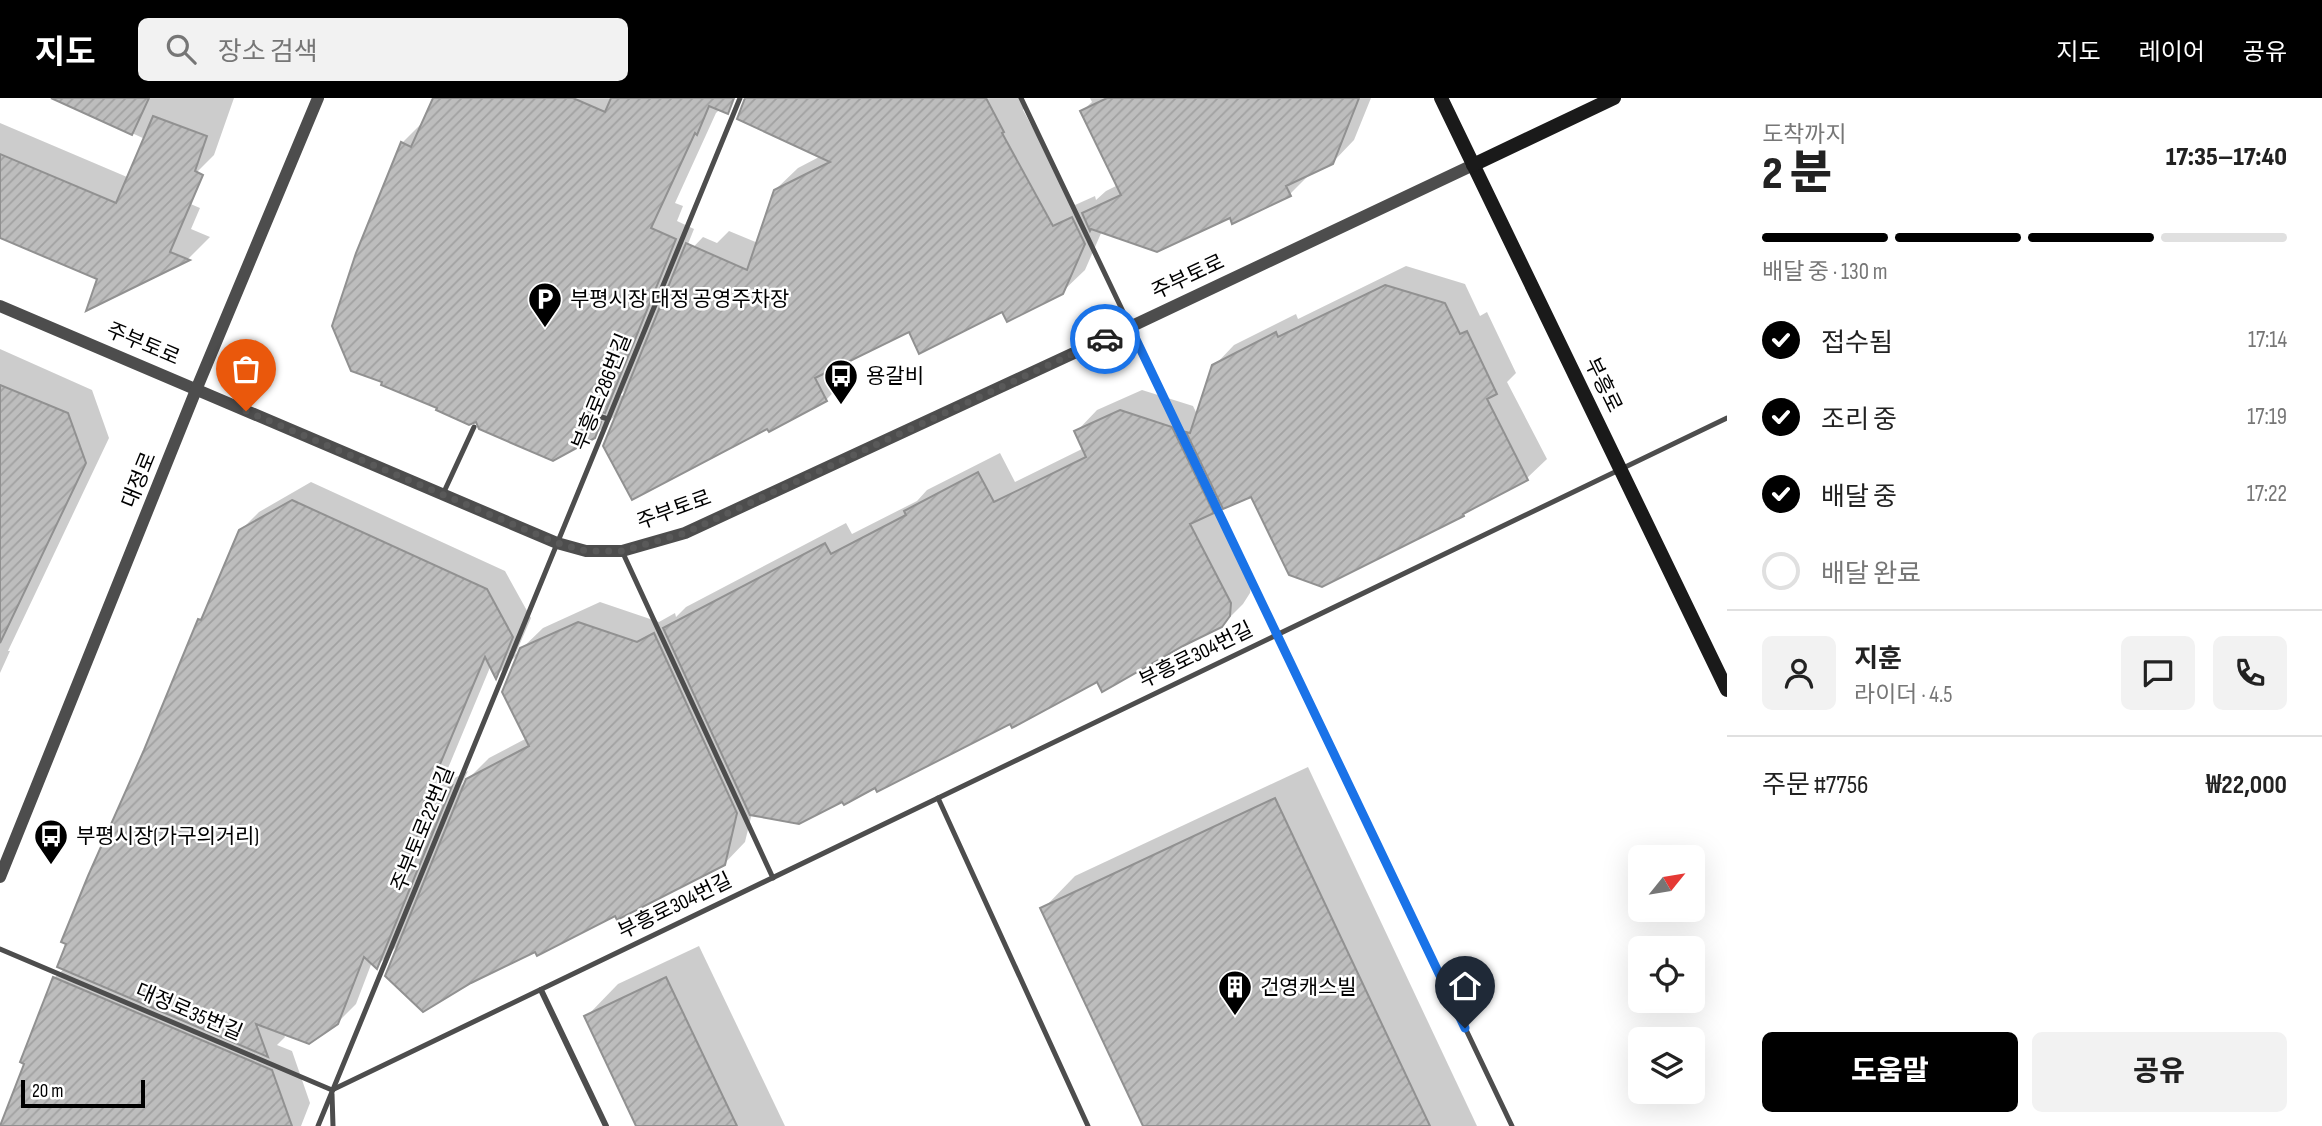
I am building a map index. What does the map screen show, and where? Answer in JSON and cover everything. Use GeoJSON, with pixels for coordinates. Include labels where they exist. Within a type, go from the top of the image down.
{"type":"FeatureCollection","features":[{"type":"Feature","properties":{"kind":"main road","name":"부흥로"},"geometry":{"type":"LineString","coordinates":[[1441,98],[1727,690]]}},
{"type":"Feature","properties":{"kind":"main road","name":"주부토로"},"geometry":{"type":"LineString","coordinates":[[1473,165],[1614,98]]}},
{"type":"Feature","properties":{"kind":"street","name":"대정로"},"geometry":{"type":"LineString","coordinates":[[0,877],[196,390],[318,98]]}},
{"type":"Feature","properties":{"kind":"street","name":"주부토로"},"geometry":{"type":"LineString","coordinates":[[0,306],[557,543],[586,551],[622,551],[685,533],[1473,165]]}},
{"type":"Feature","properties":{"kind":"street"},"geometry":{"type":"LineString","coordinates":[[541,990],[606,1126]]}},
{"type":"Feature","properties":{"kind":"lane","name":"부흥로286번길"},"geometry":{"type":"LineString","coordinates":[[557,543],[740,98]]}},
{"type":"Feature","properties":{"kind":"lane"},"geometry":{"type":"LineString","coordinates":[[1021,98],[1512,1126]]}},
{"type":"Feature","properties":{"kind":"lane"},"geometry":{"type":"LineString","coordinates":[[592,414],[608,419]]}},
{"type":"Feature","properties":{"kind":"lane","name":"부흥로304번길"},"geometry":{"type":"LineString","coordinates":[[332,1090],[1727,418]]}},
{"type":"Feature","properties":{"kind":"lane"},"geometry":{"type":"LineString","coordinates":[[443,495],[474,427]]}},
{"type":"Feature","properties":{"kind":"lane","name":"주부토로22번길"},"geometry":{"type":"LineString","coordinates":[[318,1126],[557,543]]}},
{"type":"Feature","properties":{"kind":"lane","name":"주부토로"},"geometry":{"type":"LineString","coordinates":[[622,551],[773,878]]}},
{"type":"Feature","properties":{"kind":"lane"},"geometry":{"type":"LineString","coordinates":[[938,799],[1088,1126]]}},
{"type":"Feature","properties":{"kind":"lane","name":"대정로35번길"},"geometry":{"type":"LineString","coordinates":[[0,949],[332,1090]]}},
{"type":"Feature","properties":{"kind":"lane"},"geometry":{"type":"LineString","coordinates":[[332,1090],[333,1126]]}},
{"type":"Feature","properties":{"kind":"building"},"geometry":{"type":"Polygon","coordinates":[[[51,98],[149,98],[132,135],[51,98]]]}},
{"type":"Feature","properties":{"kind":"building"},"geometry":{"type":"Polygon","coordinates":[[[433,98],[573,98],[605,112],[611,98],[734,98],[728,114],[709,106],[651,228],[676,239],[605,413],[593,409],[587,412],[589,418],[601,422],[595,438],[553,461],[479,429],[476,422],[469,425],[436,410],[437,408],[381,385],[382,382],[351,371],[332,326],[356,253],[401,142],[411,147],[433,98]]]}},
{"type":"Feature","properties":{"kind":"building"},"geometry":{"type":"Polygon","coordinates":[[[745,98],[986,98],[1053,226],[1072,217],[1085,244],[1063,294],[1007,322],[1002,312],[919,354],[909,332],[815,378],[827,401],[769,432],[767,429],[632,500],[603,446],[686,243],[747,270],[774,190],[830,162],[737,119],[745,98]]]}},
{"type":"Feature","properties":{"kind":"building"},"geometry":{"type":"Polygon","coordinates":[[[1107,98],[1359,98],[1333,164],[1286,186],[1291,196],[1232,224],[1230,218],[1157,252],[1091,229],[1090,231],[1082,213],[1121,195],[1080,111],[1107,98]]]}},
{"type":"Feature","properties":{"kind":"building"},"geometry":{"type":"Polygon","coordinates":[[[153,116],[207,136],[195,171],[203,175],[170,252],[190,260],[86,311],[97,279],[0,238],[0,154],[116,203],[153,116]]]}},
{"type":"Feature","properties":{"kind":"building"},"geometry":{"type":"Polygon","coordinates":[[[1385,285],[1445,303],[1460,334],[1467,331],[1497,394],[1487,399],[1528,480],[1463,514],[1464,516],[1322,587],[1289,575],[1251,497],[1223,509],[1186,432],[1190,433],[1212,365],[1276,332],[1278,337],[1385,285]]]}},
{"type":"Feature","properties":{"kind":"building"},"geometry":{"type":"Polygon","coordinates":[[[0,385],[68,413],[86,463],[0,643],[0,385]]]}},
{"type":"Feature","properties":{"kind":"building"},"geometry":{"type":"Polygon","coordinates":[[[1120,410],[1172,427],[1214,513],[1190,524],[1231,603],[1230,616],[1222,627],[1102,692],[1097,682],[1012,728],[1010,724],[877,792],[875,788],[799,824],[750,815],[663,628],[825,543],[831,554],[906,515],[904,511],[978,472],[994,502],[1086,457],[1074,431],[1120,410]]]}},
{"type":"Feature","properties":{"kind":"building"},"geometry":{"type":"Polygon","coordinates":[[[292,500],[487,589],[513,637],[496,679],[485,657],[425,800],[452,786],[377,969],[364,957],[338,1024],[309,1044],[256,1024],[268,1057],[57,967],[66,944],[61,942],[88,876],[239,530],[292,500]]]}},
{"type":"Feature","properties":{"kind":"building"},"geometry":{"type":"Polygon","coordinates":[[[578,622],[637,642],[654,633],[737,813],[725,865],[617,920],[615,916],[537,956],[535,952],[471,983],[423,1012],[385,976],[466,779],[529,746],[502,692],[520,648],[578,622]]]}},
{"type":"Feature","properties":{"kind":"building","name":"건영캐스빌"},"geometry":{"type":"Polygon","coordinates":[[[1275,798],[1430,1126],[1143,1126],[1040,908],[1275,798]]]}},
{"type":"Feature","properties":{"kind":"building"},"geometry":{"type":"Polygon","coordinates":[[[53,977],[272,1070],[292,1126],[0,1126],[24,1064],[20,1062],[53,977]]]}},
{"type":"Feature","properties":{"kind":"building"},"geometry":{"type":"Polygon","coordinates":[[[666,977],[737,1126],[636,1126],[584,1016],[666,977]]]}},
{"type":"Feature","properties":{"kind":"way so far"},"geometry":{"type":"LineString","coordinates":[[246,411],[557,543],[586,551],[622,551],[685,533],[1105,339]]}},
{"type":"Feature","properties":{"kind":"place","name":"부평시장 대정 공영주차장"},"geometry":{"type":"Point","coordinates":[545,329]}},
{"type":"Feature","properties":{"kind":"place","name":"용갈비"},"geometry":{"type":"Point","coordinates":[841,406]}},
{"type":"Feature","properties":{"kind":"place","name":"부평시장(가구의거리)"},"geometry":{"type":"Point","coordinates":[51,866]}},
{"type":"Feature","properties":{"kind":"place","name":"건영캐스빌"},"geometry":{"type":"Point","coordinates":[1235,1017]}},
{"type":"Feature","properties":{"kind":"route"},"geometry":{"type":"LineString","coordinates":[[1105,339],[1130,327],[1465,1028]]}}]}
